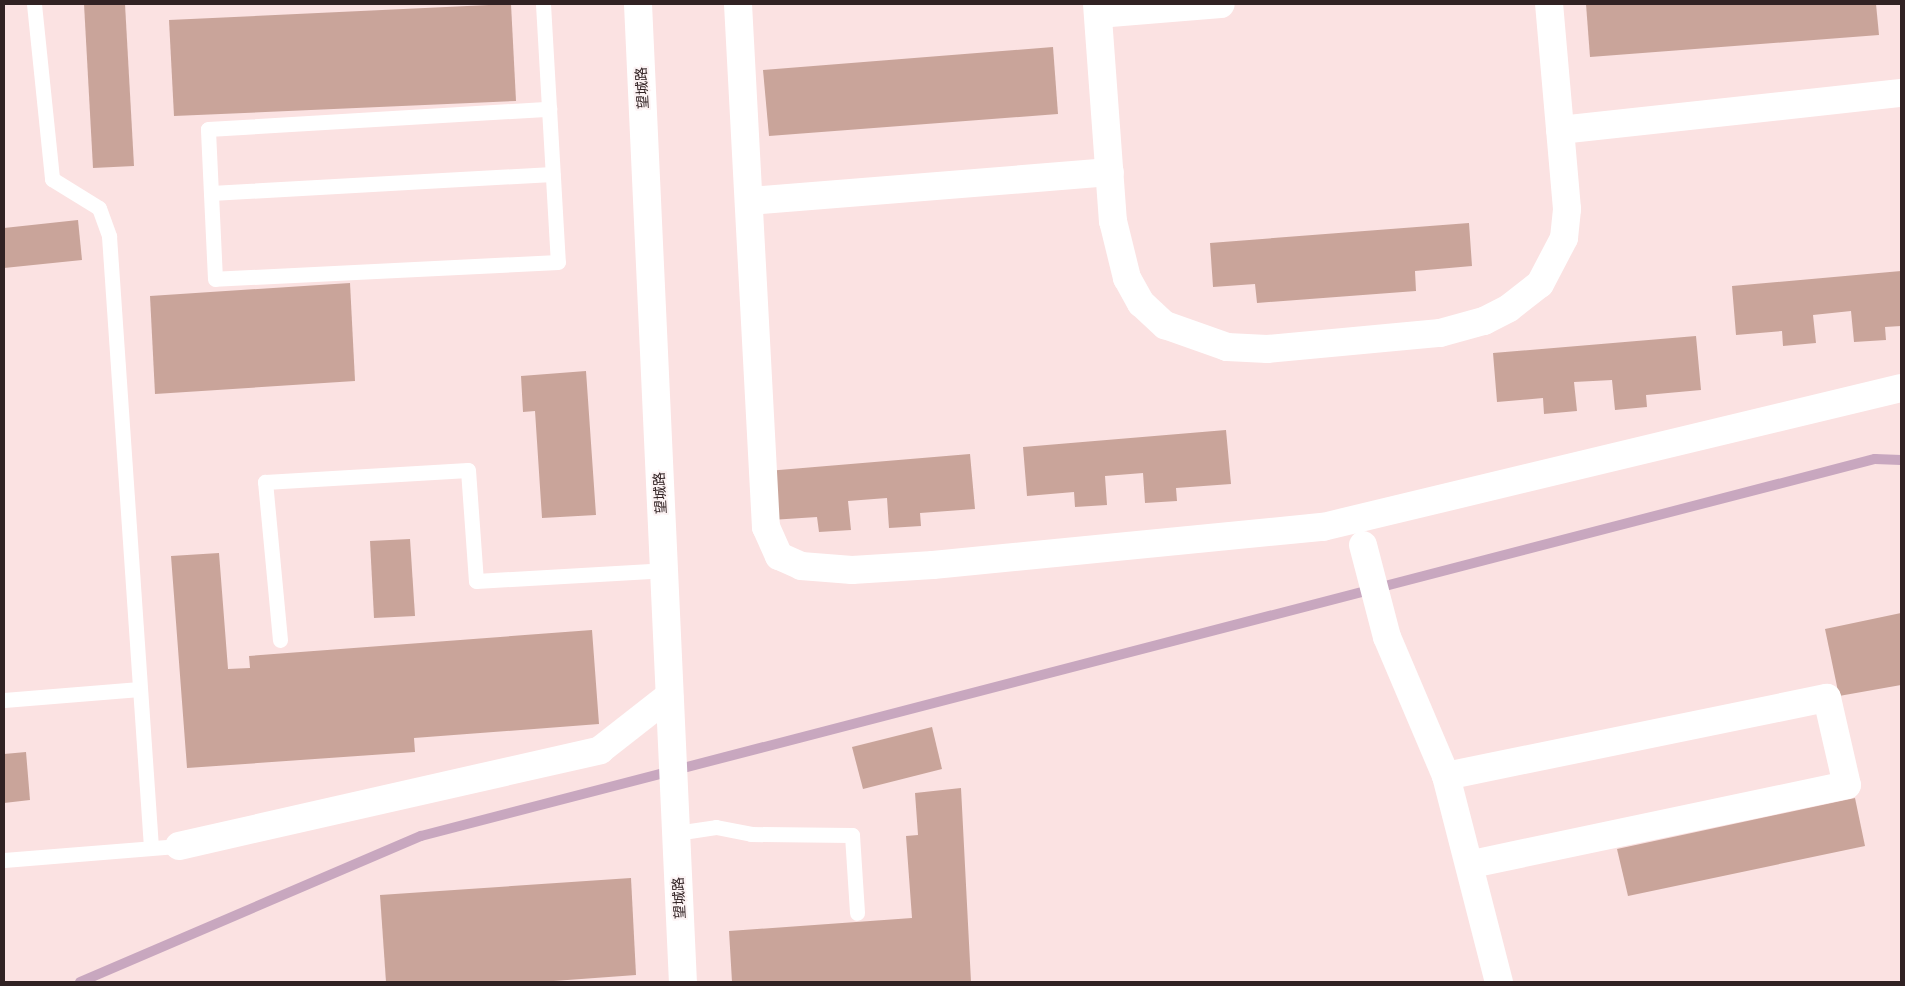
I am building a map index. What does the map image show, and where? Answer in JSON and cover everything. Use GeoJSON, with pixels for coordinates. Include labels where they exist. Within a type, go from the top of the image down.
{"type":"FeatureCollection","features":[{"type":"Feature","properties":{"kind":"street","name":"望城路"},"geometry":{"type":"LineString","coordinates":[[638,4],[683,982]]}},
{"type":"Feature","properties":{"kind":"street"},"geometry":{"type":"LineString","coordinates":[[738,4],[766,528],[779,556],[802,566],[852,570],[933,565],[1323,527],[1359,533],[1901,388]]}},
{"type":"Feature","properties":{"kind":"street"},"geometry":{"type":"LineString","coordinates":[[1221,4],[1098,9],[1113,221],[1127,278],[1141,302],[1165,326],[1228,347],[1267,349],[1440,333],[1484,321],[1509,308],[1540,284],[1564,238],[1567,209],[1549,4]]}},
{"type":"Feature","properties":{"kind":"street"},"geometry":{"type":"LineString","coordinates":[[1560,130],[1901,93]]}},
{"type":"Feature","properties":{"kind":"street"},"geometry":{"type":"LineString","coordinates":[[750,201],[1110,172]]}},
{"type":"Feature","properties":{"kind":"street"},"geometry":{"type":"LineString","coordinates":[[1359,533],[1387,636],[1446,776],[1499,982]]}},
{"type":"Feature","properties":{"kind":"street"},"geometry":{"type":"LineString","coordinates":[[179,846],[600,750],[669,696]]}},
{"type":"Feature","properties":{"kind":"street"},"geometry":{"type":"LineString","coordinates":[[1446,776],[1827,698],[1847,784],[1469,865]]}},
{"type":"Feature","properties":{"kind":"lane"},"geometry":{"type":"LineString","coordinates":[[34,4],[52,180],[99,208],[109,236],[151,847]]}},
{"type":"Feature","properties":{"kind":"lane"},"geometry":{"type":"LineString","coordinates":[[543,4],[558,262],[215,279],[208,129],[549,109]]}},
{"type":"Feature","properties":{"kind":"lane"},"geometry":{"type":"LineString","coordinates":[[211,193],[552,174]]}},
{"type":"Feature","properties":{"kind":"lane"},"geometry":{"type":"LineString","coordinates":[[280,640],[265,482],[468,470],[476,581],[664,570]]}},
{"type":"Feature","properties":{"kind":"lane"},"geometry":{"type":"LineString","coordinates":[[4,700],[140,689]]}},
{"type":"Feature","properties":{"kind":"lane"},"geometry":{"type":"LineString","coordinates":[[676,831],[716,827],[751,834],[852,835],[857,913]]}},
{"type":"Feature","properties":{"kind":"lane"},"geometry":{"type":"LineString","coordinates":[[4,860],[179,846]]}},
{"type":"Feature","properties":{"kind":"building"},"geometry":{"type":"Polygon","coordinates":[[[84,4],[125,4],[134,166],[93,168],[84,4]]]}},
{"type":"Feature","properties":{"kind":"building"},"geometry":{"type":"Polygon","coordinates":[[[511,4],[516,101],[174,116],[169,20],[511,4]]]}},
{"type":"Feature","properties":{"kind":"building"},"geometry":{"type":"Polygon","coordinates":[[[1586,4],[1876,4],[1879,35],[1590,57],[1586,4]]]}},
{"type":"Feature","properties":{"kind":"building"},"geometry":{"type":"Polygon","coordinates":[[[1053,47],[1058,114],[769,136],[763,70],[1053,47]]]}},
{"type":"Feature","properties":{"kind":"building"},"geometry":{"type":"Polygon","coordinates":[[[78,220],[82,260],[4,268],[4,228],[78,220]]]}},
{"type":"Feature","properties":{"kind":"building"},"geometry":{"type":"Polygon","coordinates":[[[1469,223],[1472,266],[1415,271],[1416,291],[1257,303],[1255,284],[1213,287],[1210,243],[1469,223]]]}},
{"type":"Feature","properties":{"kind":"building"},"geometry":{"type":"Polygon","coordinates":[[[1901,271],[1901,326],[1885,327],[1886,340],[1854,342],[1851,311],[1813,315],[1816,343],[1783,346],[1782,331],[1736,335],[1732,286],[1901,271]]]}},
{"type":"Feature","properties":{"kind":"building"},"geometry":{"type":"Polygon","coordinates":[[[350,283],[355,381],[155,394],[150,296],[350,283]]]}},
{"type":"Feature","properties":{"kind":"building"},"geometry":{"type":"Polygon","coordinates":[[[1696,336],[1701,390],[1646,395],[1647,407],[1615,410],[1612,380],[1574,382],[1577,411],[1544,414],[1543,398],[1497,402],[1493,353],[1696,336]]]}},
{"type":"Feature","properties":{"kind":"building"},"geometry":{"type":"Polygon","coordinates":[[[586,371],[596,515],[542,518],[535,411],[523,412],[521,376],[586,371]]]}},
{"type":"Feature","properties":{"kind":"building"},"geometry":{"type":"Polygon","coordinates":[[[1226,430],[1231,484],[1176,488],[1177,501],[1145,503],[1143,473],[1105,476],[1107,505],[1075,507],[1074,492],[1027,496],[1023,447],[1226,430]]]}},
{"type":"Feature","properties":{"kind":"building"},"geometry":{"type":"Polygon","coordinates":[[[970,454],[975,509],[920,513],[921,526],[889,528],[887,498],[848,501],[851,530],[819,532],[817,517],[771,520],[767,471],[970,454]]]}},
{"type":"Feature","properties":{"kind":"building"},"geometry":{"type":"Polygon","coordinates":[[[410,539],[415,616],[374,618],[370,541],[410,539]]]}},
{"type":"Feature","properties":{"kind":"building"},"geometry":{"type":"Polygon","coordinates":[[[219,553],[228,669],[250,668],[249,656],[592,630],[599,724],[414,738],[415,752],[187,768],[171,556],[219,553]]]}},
{"type":"Feature","properties":{"kind":"building"},"geometry":{"type":"Polygon","coordinates":[[[1901,613],[1901,685],[1839,696],[1825,629],[1901,613]]]}},
{"type":"Feature","properties":{"kind":"building"},"geometry":{"type":"Polygon","coordinates":[[[932,727],[942,769],[863,789],[852,747],[932,727]]]}},
{"type":"Feature","properties":{"kind":"building"},"geometry":{"type":"Polygon","coordinates":[[[26,752],[30,800],[4,803],[4,754],[26,752]]]}},
{"type":"Feature","properties":{"kind":"building"},"geometry":{"type":"Polygon","coordinates":[[[961,788],[971,982],[732,982],[729,931],[912,918],[906,836],[918,835],[915,793],[961,788]]]}},
{"type":"Feature","properties":{"kind":"building"},"geometry":{"type":"Polygon","coordinates":[[[1855,798],[1865,846],[1628,896],[1617,849],[1855,798]]]}},
{"type":"Feature","properties":{"kind":"building"},"geometry":{"type":"Polygon","coordinates":[[[631,878],[636,975],[540,982],[386,982],[380,895],[631,878]]]}},
{"type":"Feature","properties":{"kind":"waterway"},"geometry":{"type":"LineString","coordinates":[[80,982],[421,836],[1875,459],[1901,460]]}}]}
